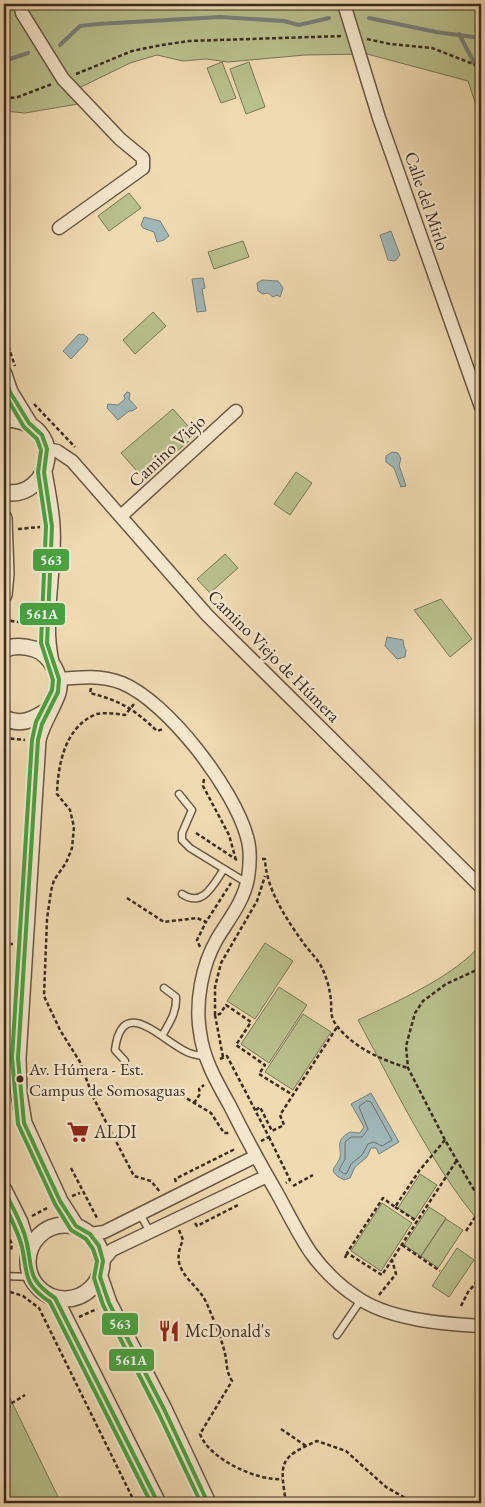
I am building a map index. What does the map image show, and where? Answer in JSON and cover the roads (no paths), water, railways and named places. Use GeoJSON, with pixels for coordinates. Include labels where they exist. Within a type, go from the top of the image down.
{"type":"FeatureCollection","features":[{"type":"Feature","properties":{"kind":"street"},"geometry":{"type":"LineString","coordinates":[[20,4],[22,13],[63,80],[120,139],[143,158],[144,164],[142,168],[59,228]]}},
{"type":"Feature","properties":{"kind":"street","name":"Calle del Mirlo"},"geometry":{"type":"LineString","coordinates":[[344,4],[379,118],[481,407]]}},
{"type":"Feature","properties":{"kind":"street"},"geometry":{"type":"LineString","coordinates":[[10,371],[10,392],[29,423],[42,435],[47,449],[47,462],[44,472],[52,526],[47,643],[58,679],[58,692],[42,724],[38,740],[18,1058],[24,1123],[60,1201],[76,1226]]}},
{"type":"Feature","properties":{"kind":"street","name":"Camino Viejo"},"geometry":{"type":"LineString","coordinates":[[121,516],[236,411]]}},
{"type":"Feature","properties":{"kind":"street"},"geometry":{"type":"LineString","coordinates":[[4,419],[19,419],[29,423]]}},
{"type":"Feature","properties":{"kind":"street","name":"Camino Viejo de Húmera"},"geometry":{"type":"LineString","coordinates":[[47,449],[57,451],[72,461],[208,615],[481,887]]}},
{"type":"Feature","properties":{"kind":"street"},"geometry":{"type":"LineString","coordinates":[[4,492],[11,493],[27,489],[44,472]]}},
{"type":"Feature","properties":{"kind":"street"},"geometry":{"type":"LineString","coordinates":[[4,595],[5,524]]}},
{"type":"Feature","properties":{"kind":"street"},"geometry":{"type":"LineString","coordinates":[[4,650],[23,646],[39,651],[52,662]]}},
{"type":"Feature","properties":{"kind":"street"},"geometry":{"type":"LineString","coordinates":[[58,679],[102,676],[124,684],[142,695],[166,716],[206,760],[237,810],[247,838],[250,858],[247,883],[243,897],[210,952],[199,1004],[200,1032],[206,1057],[256,1156],[311,1252],[332,1277],[361,1300],[374,1306],[417,1320],[481,1326]]}},
{"type":"Feature","properties":{"kind":"street"},"geometry":{"type":"LineString","coordinates":[[4,718],[12,722],[31,721],[50,709]]}},
{"type":"Feature","properties":{"kind":"street"},"geometry":{"type":"LineString","coordinates":[[29,1252],[37,1238],[52,1227],[67,1225],[104,1232],[256,1156]]}},
{"type":"Feature","properties":{"kind":"street"},"geometry":{"type":"LineString","coordinates":[[103,1261],[112,1250],[267,1176]]}},
{"type":"Feature","properties":{"kind":"street"},"geometry":{"type":"LineString","coordinates":[[4,1190],[20,1222],[29,1252],[28,1264],[31,1277],[40,1289],[55,1298],[69,1299],[89,1291],[100,1277],[103,1261],[95,1230]]}},
{"type":"Feature","properties":{"kind":"street"},"geometry":{"type":"LineString","coordinates":[[100,1277],[109,1303],[164,1409],[208,1503]]}},
{"type":"Feature","properties":{"kind":"street"},"geometry":{"type":"LineString","coordinates":[[55,1298],[158,1503]]}},
{"type":"Feature","properties":{"kind":"lane"},"geometry":{"type":"LineString","coordinates":[[178,794],[187,802],[192,810],[182,833],[182,840],[190,848],[247,883]]}},
{"type":"Feature","properties":{"kind":"lane"},"geometry":{"type":"LineString","coordinates":[[182,894],[196,900],[202,898],[224,869]]}},
{"type":"Feature","properties":{"kind":"lane"},"geometry":{"type":"LineString","coordinates":[[162,1036],[175,1014],[177,1004],[176,998],[164,988]]}},
{"type":"Feature","properties":{"kind":"lane"},"geometry":{"type":"LineString","coordinates":[[125,1061],[115,1050],[116,1038],[121,1030],[130,1023],[140,1022],[187,1052],[206,1057]]}},
{"type":"Feature","properties":{"kind":"lane"},"geometry":{"type":"LineString","coordinates":[[140,1214],[150,1232]]}},
{"type":"Feature","properties":{"kind":"lane"},"geometry":{"type":"LineString","coordinates":[[4,1276],[31,1277]]}},
{"type":"Feature","properties":{"kind":"lane"},"geometry":{"type":"LineString","coordinates":[[337,1335],[361,1300]]}},
{"type":"Feature","properties":{"kind":"water"},"geometry":{"type":"Polygon","coordinates":[[[144,217],[160,221],[169,236],[157,242],[154,232],[143,228],[141,225],[144,217]]]}},
{"type":"Feature","properties":{"kind":"water"},"geometry":{"type":"Polygon","coordinates":[[[391,231],[400,255],[395,261],[388,260],[380,235],[391,231]]]}},
{"type":"Feature","properties":{"kind":"water"},"geometry":{"type":"Polygon","coordinates":[[[203,278],[205,288],[202,289],[206,311],[197,312],[192,279],[203,278]]]}},
{"type":"Feature","properties":{"kind":"water"},"geometry":{"type":"Polygon","coordinates":[[[262,280],[278,281],[283,288],[280,297],[277,295],[273,297],[268,293],[263,294],[258,291],[257,283],[262,280]]]}},
{"type":"Feature","properties":{"kind":"water"},"geometry":{"type":"Polygon","coordinates":[[[79,334],[83,334],[88,338],[87,342],[71,359],[63,351],[79,334]]]}},
{"type":"Feature","properties":{"kind":"water"},"geometry":{"type":"Polygon","coordinates":[[[127,392],[130,393],[129,399],[137,408],[129,411],[118,420],[107,408],[108,404],[118,405],[125,399],[124,395],[127,392]]]}},
{"type":"Feature","properties":{"kind":"water"},"geometry":{"type":"Polygon","coordinates":[[[392,452],[398,453],[401,459],[399,465],[406,486],[401,487],[394,468],[386,462],[386,456],[392,452]]]}},
{"type":"Feature","properties":{"kind":"water"},"geometry":{"type":"Polygon","coordinates":[[[387,637],[403,640],[406,650],[405,657],[397,659],[385,646],[387,637]]]}},
{"type":"Feature","properties":{"kind":"water"},"geometry":{"type":"Polygon","coordinates":[[[371,1093],[399,1142],[379,1154],[376,1148],[371,1148],[367,1157],[355,1167],[350,1178],[344,1180],[333,1171],[340,1156],[341,1139],[350,1132],[360,1133],[364,1127],[351,1104],[371,1093]]]}},
{"type":"Feature","properties":{"kind":"waterway"},"geometry":{"type":"LineString","coordinates":[[60,45],[80,26],[98,24],[220,17],[284,21],[299,25],[329,18]]}},
{"type":"Feature","properties":{"kind":"waterway"},"geometry":{"type":"LineString","coordinates":[[369,18],[436,32],[481,38]]}},
{"type":"Feature","properties":{"kind":"waterway"},"geometry":{"type":"LineString","coordinates":[[459,34],[481,76]]}},
{"type":"Feature","properties":{"kind":"waterway"},"geometry":{"type":"LineString","coordinates":[[4,61],[28,53]]}},
{"type":"Feature","properties":{"kind":"place","name":"Av. Húmera - Est. Campus de Somosaguas"},"geometry":{"type":"Point","coordinates":[20,1079]}},
{"type":"Feature","properties":{"kind":"place","name":"ALDI"},"geometry":{"type":"Point","coordinates":[78,1132]}},
{"type":"Feature","properties":{"kind":"place","name":"McDonald's"},"geometry":{"type":"Point","coordinates":[169,1331]}}]}
